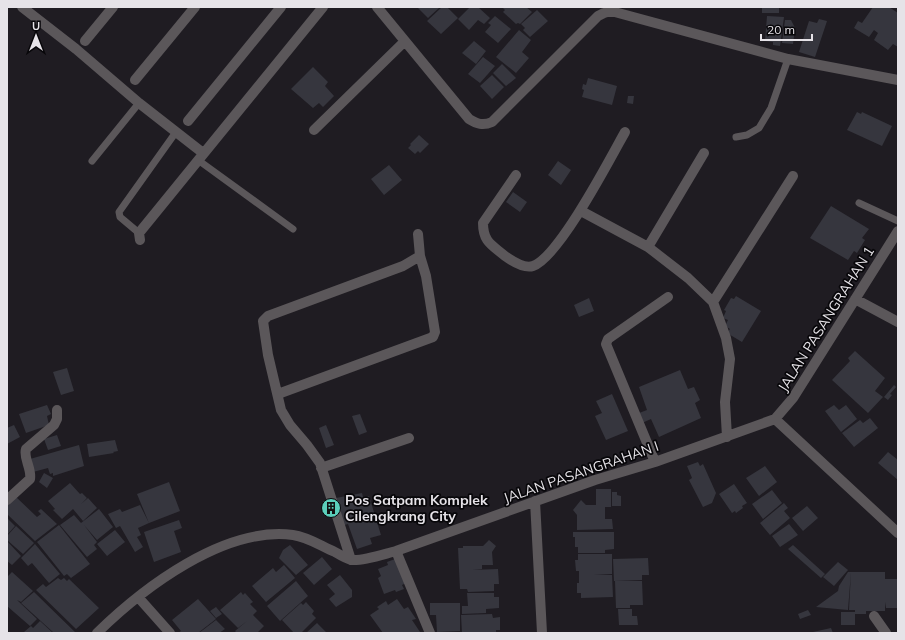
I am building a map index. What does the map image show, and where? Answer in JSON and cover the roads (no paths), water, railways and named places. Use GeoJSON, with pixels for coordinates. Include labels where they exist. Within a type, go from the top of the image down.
{"type":"FeatureCollection","features":[{"type":"Feature","properties":{"kind":"street"},"geometry":{"type":"LineString","coordinates":[[22,7],[76,49],[139,103],[176,132],[201,157]]}},
{"type":"Feature","properties":{"kind":"street"},"geometry":{"type":"LineString","coordinates":[[85,41],[113,7]]}},
{"type":"Feature","properties":{"kind":"street"},"geometry":{"type":"LineString","coordinates":[[135,80],[195,7]]}},
{"type":"Feature","properties":{"kind":"street"},"geometry":{"type":"LineString","coordinates":[[188,121],[281,7]]}},
{"type":"Feature","properties":{"kind":"street"},"geometry":{"type":"LineString","coordinates":[[139,236],[323,7]]}},
{"type":"Feature","properties":{"kind":"street"},"geometry":{"type":"LineString","coordinates":[[377,7],[469,119],[477,124],[483,125],[492,122],[598,16],[611,11],[788,59],[898,80]]}},
{"type":"Feature","properties":{"kind":"street"},"geometry":{"type":"LineString","coordinates":[[314,130],[405,41]]}},
{"type":"Feature","properties":{"kind":"street"},"geometry":{"type":"LineString","coordinates":[[516,175],[483,223],[483,231],[484,236],[488,241],[508,258],[523,266],[532,266],[547,256],[581,211],[625,132]]}},
{"type":"Feature","properties":{"kind":"street"},"geometry":{"type":"LineString","coordinates":[[648,247],[704,153]]}},
{"type":"Feature","properties":{"kind":"street"},"geometry":{"type":"LineString","coordinates":[[713,302],[793,176]]}},
{"type":"Feature","properties":{"kind":"street"},"geometry":{"type":"LineString","coordinates":[[581,211],[648,247],[688,278],[713,302],[726,338],[730,359],[725,402],[727,437]]}},
{"type":"Feature","properties":{"kind":"street","name":"JALAN PASANGRAHAN 1"},"geometry":{"type":"LineString","coordinates":[[775,419],[793,398],[898,231]]}},
{"type":"Feature","properties":{"kind":"street"},"geometry":{"type":"LineString","coordinates":[[278,394],[433,337],[435,332],[426,276],[420,256],[418,234]]}},
{"type":"Feature","properties":{"kind":"street"},"geometry":{"type":"LineString","coordinates":[[351,560],[320,463],[281,410],[268,356],[263,321],[265,318],[403,266],[420,256]]}},
{"type":"Feature","properties":{"kind":"street"},"geometry":{"type":"LineString","coordinates":[[655,462],[606,344],[608,339],[668,297]]}},
{"type":"Feature","properties":{"kind":"street"},"geometry":{"type":"LineString","coordinates":[[855,299],[898,322]]}},
{"type":"Feature","properties":{"kind":"street"},"geometry":{"type":"LineString","coordinates":[[7,500],[30,479],[31,473],[25,454],[26,449],[54,425],[57,419],[56,410]]}},
{"type":"Feature","properties":{"kind":"street"},"geometry":{"type":"LineString","coordinates":[[775,419],[898,533]]}},
{"type":"Feature","properties":{"kind":"street","name":"JALAN PASANGRAHAN I"},"geometry":{"type":"LineString","coordinates":[[351,560],[363,559],[396,551],[595,480],[655,462],[775,419]]}},
{"type":"Feature","properties":{"kind":"street"},"geometry":{"type":"LineString","coordinates":[[321,468],[409,438]]}},
{"type":"Feature","properties":{"kind":"street"},"geometry":{"type":"LineString","coordinates":[[535,501],[542,633]]}},
{"type":"Feature","properties":{"kind":"street"},"geometry":{"type":"LineString","coordinates":[[97,633],[138,597],[184,564],[220,547],[248,537],[274,534],[293,535],[310,540],[351,560]]}},
{"type":"Feature","properties":{"kind":"street"},"geometry":{"type":"LineString","coordinates":[[396,551],[430,633]]}},
{"type":"Feature","properties":{"kind":"street"},"geometry":{"type":"LineString","coordinates":[[138,597],[170,633]]}},
{"type":"Feature","properties":{"kind":"street"},"geometry":{"type":"LineString","coordinates":[[874,616],[886,633]]}},
{"type":"Feature","properties":{"kind":"lane"},"geometry":{"type":"LineString","coordinates":[[736,137],[747,135],[759,128],[771,108],[788,59]]}},
{"type":"Feature","properties":{"kind":"lane"},"geometry":{"type":"LineString","coordinates":[[92,161],[139,103]]}},
{"type":"Feature","properties":{"kind":"lane"},"geometry":{"type":"LineString","coordinates":[[139,236],[120,217],[119,212],[176,132]]}},
{"type":"Feature","properties":{"kind":"lane"},"geometry":{"type":"LineString","coordinates":[[201,157],[293,229]]}},
{"type":"Feature","properties":{"kind":"lane"},"geometry":{"type":"LineString","coordinates":[[859,203],[898,221]]}},
{"type":"Feature","properties":{"kind":"place","name":"Pos Satpam Komplek Cilengkrang City"},"geometry":{"type":"Point","coordinates":[331,508]}}]}
